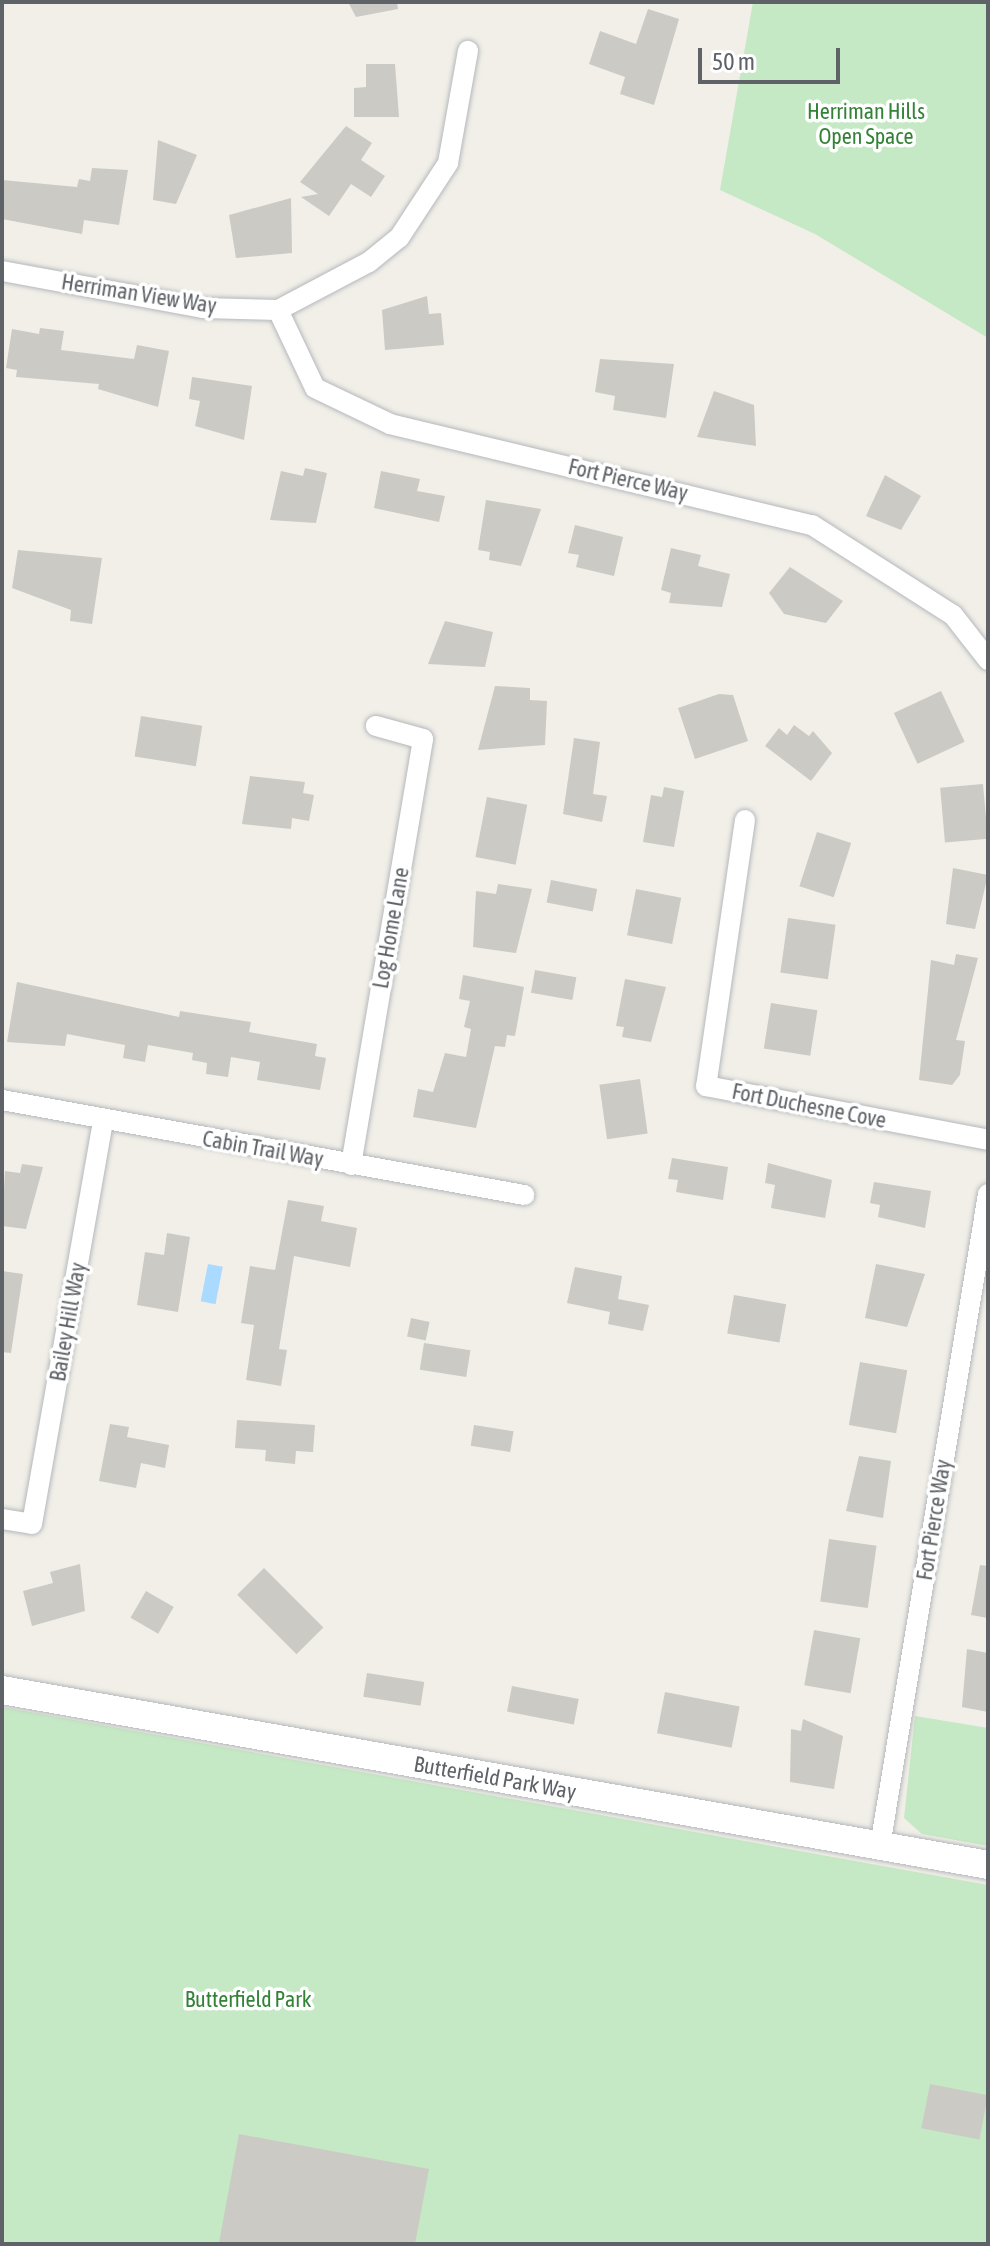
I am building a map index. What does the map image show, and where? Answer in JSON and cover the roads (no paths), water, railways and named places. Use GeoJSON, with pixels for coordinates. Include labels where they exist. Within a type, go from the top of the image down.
{"type":"FeatureCollection","features":[{"type":"Feature","properties":{"kind":"street"},"geometry":{"type":"LineString","coordinates":[[278,310],[369,262],[399,238],[448,163],[468,51]]}},
{"type":"Feature","properties":{"kind":"street","name":"Herriman View Way"},"geometry":{"type":"LineString","coordinates":[[2,271],[203,308],[278,310]]}},
{"type":"Feature","properties":{"kind":"street","name":"Fort Pierce Way"},"geometry":{"type":"LineString","coordinates":[[278,310],[315,388],[390,424],[812,525],[953,615],[988,660]]}},
{"type":"Feature","properties":{"kind":"street","name":"Log Home Lane"},"geometry":{"type":"LineString","coordinates":[[351,1165],[423,739],[376,726]]}},
{"type":"Feature","properties":{"kind":"street","name":"Fort Duchesne Cove"},"geometry":{"type":"LineString","coordinates":[[745,820],[706,1086],[988,1140]]}},
{"type":"Feature","properties":{"kind":"street","name":"Cabin Trail Way"},"geometry":{"type":"LineString","coordinates":[[2,1100],[103,1121],[524,1195]]}},
{"type":"Feature","properties":{"kind":"street","name":"Bailey Hill Way"},"geometry":{"type":"LineString","coordinates":[[2,1519],[32,1524],[103,1121]]}},
{"type":"Feature","properties":{"kind":"street","name":"Fort Pierce Way"},"geometry":{"type":"LineString","coordinates":[[880,1846],[988,1194]]}},
{"type":"Feature","properties":{"kind":"street","name":"Butterfield Park Way"},"geometry":{"type":"LineString","coordinates":[[2,1690],[988,1865]]}},
{"type":"Feature","properties":{"kind":"water"},"geometry":{"type":"Polygon","coordinates":[[[208,1264],[223,1267],[215,1304],[201,1301],[208,1264]]]}},
{"type":"Feature","properties":{"kind":"park label","name":"Herriman Hills Open Space"},"geometry":{"type":"Point","coordinates":[866,124]}},
{"type":"Feature","properties":{"kind":"park label","name":"Butterfield Park"},"geometry":{"type":"Point","coordinates":[248,2000]}}]}
